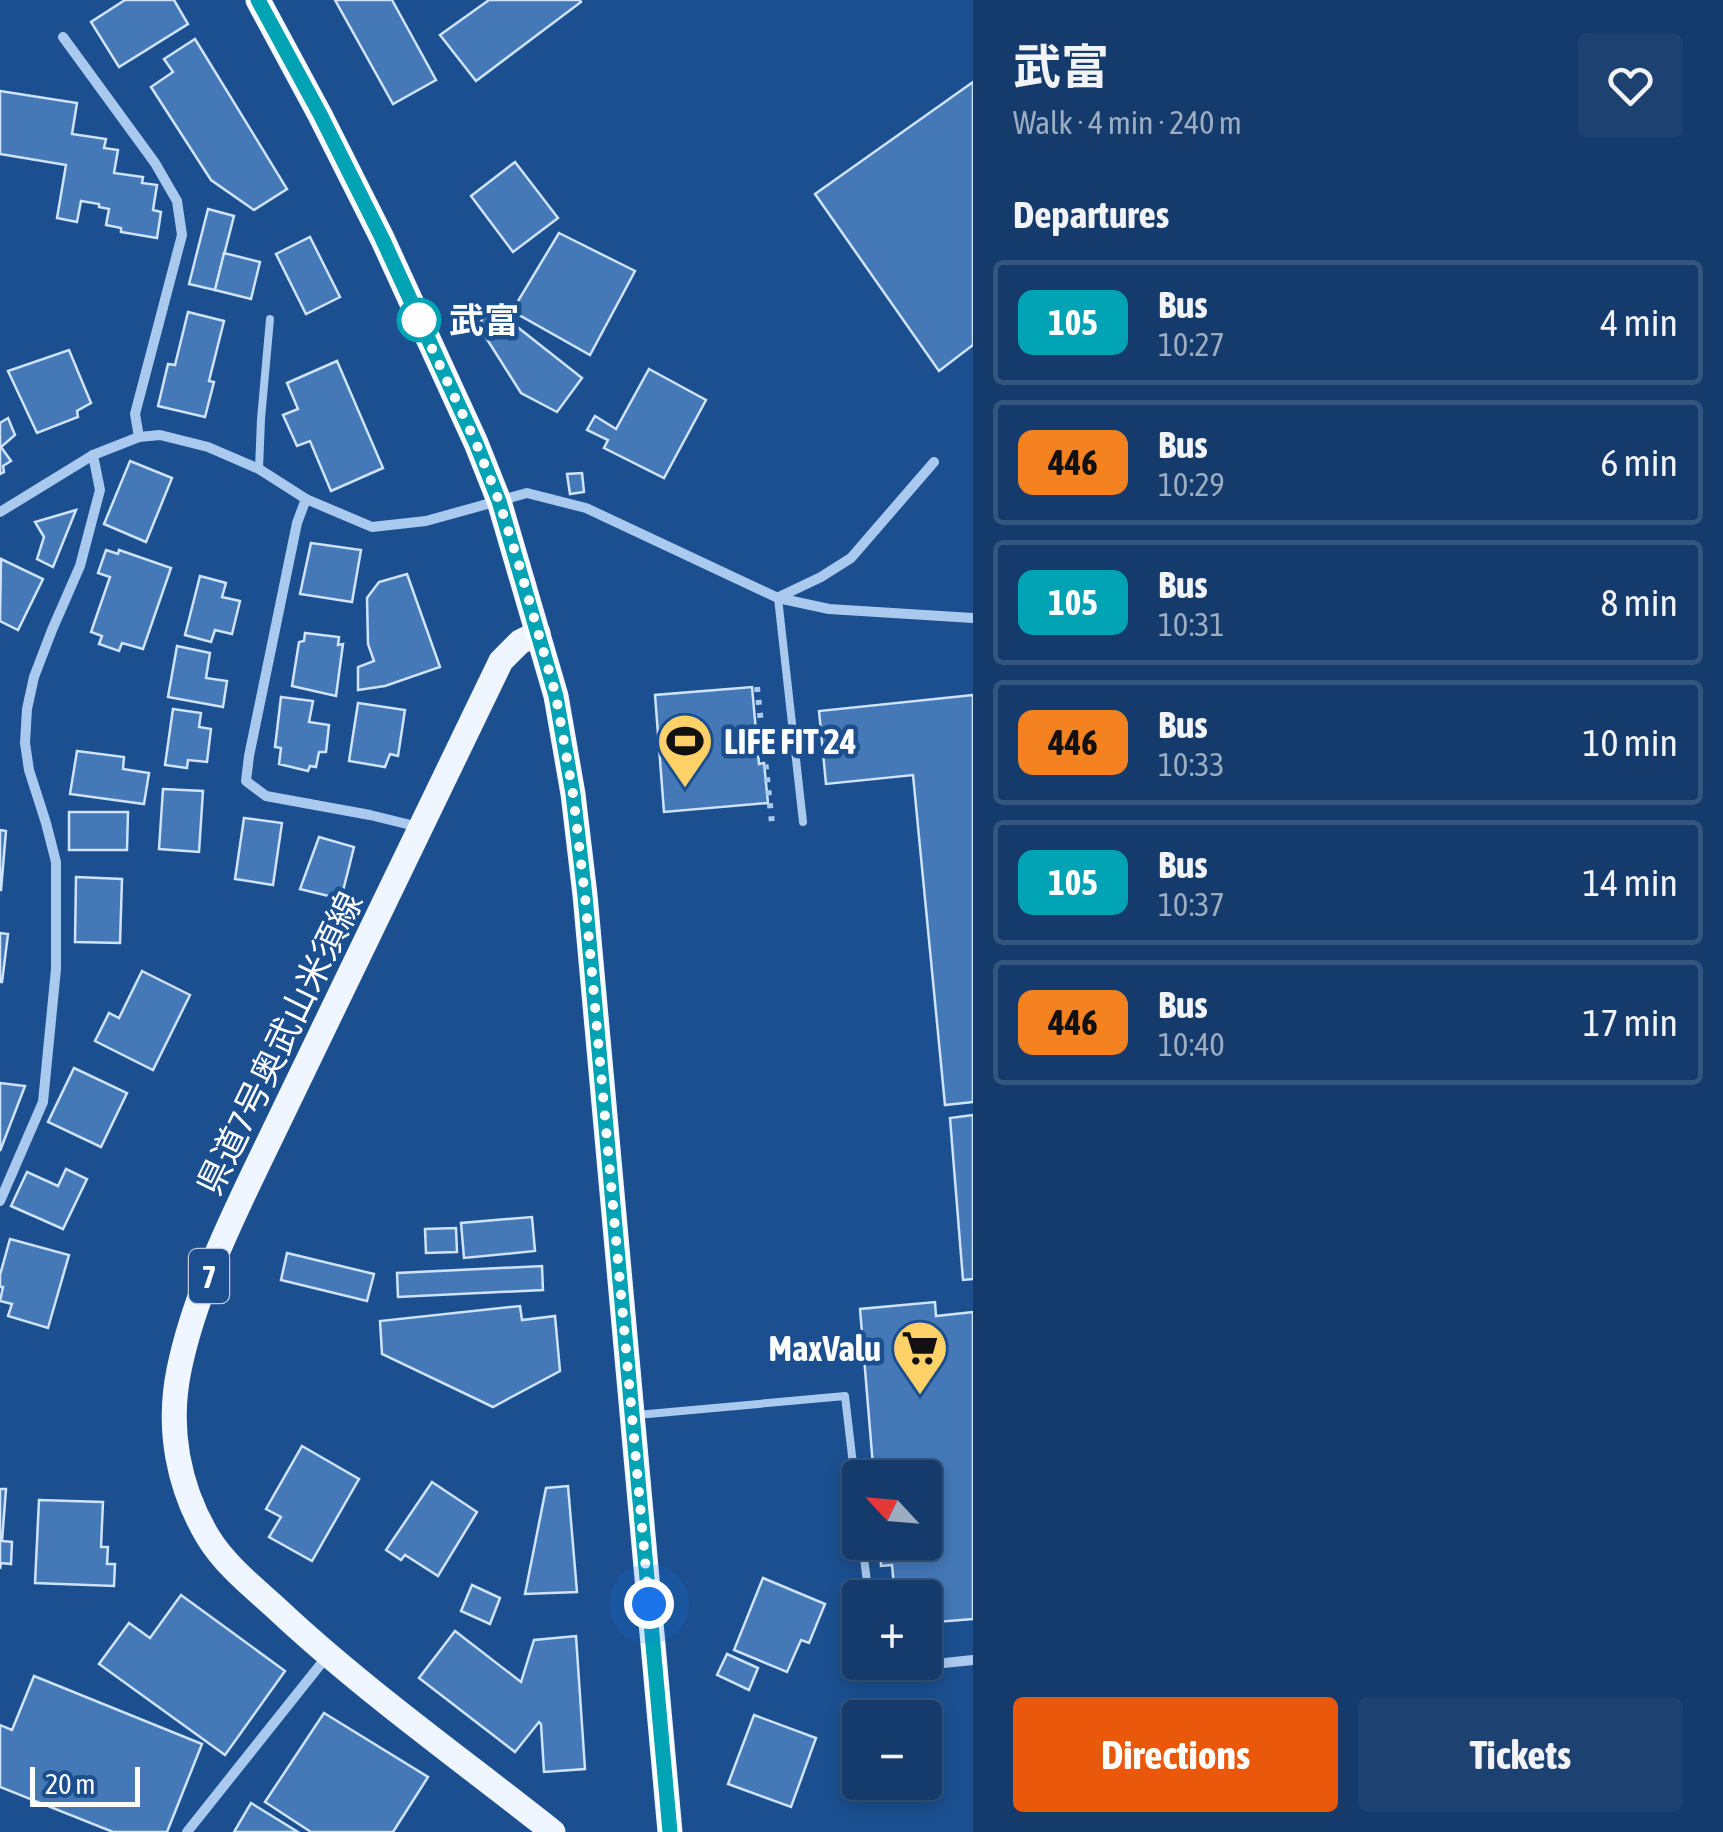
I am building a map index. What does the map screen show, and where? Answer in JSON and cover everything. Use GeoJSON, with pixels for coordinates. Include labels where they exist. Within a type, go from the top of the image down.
{"type":"FeatureCollection","features":[{"type":"Feature","properties":{"kind":"main road"},"geometry":{"type":"LineString","coordinates":[[258,0],[382,238],[470,430],[499,501],[556,696],[585,896],[670,1832]]}},
{"type":"Feature","properties":{"kind":"main road","name":"県道7号奥武山米須線"},"geometry":{"type":"LineString","coordinates":[[538,633],[520,642],[501,660],[234,1218],[193,1315],[178,1372],[173,1422],[179,1466],[192,1505],[210,1541],[232,1568],[328,1654],[553,1832]]}},
{"type":"Feature","properties":{"kind":"street"},"geometry":{"type":"LineString","coordinates":[[64,36],[177,200],[182,235],[135,414],[139,437]]}},
{"type":"Feature","properties":{"kind":"street"},"geometry":{"type":"LineString","coordinates":[[0,512],[94,456],[139,437],[160,434],[208,447],[260,470],[306,499],[372,527],[426,521],[526,493],[586,508],[778,598],[829,609],[973,618]]}},
{"type":"Feature","properties":{"kind":"street"},"geometry":{"type":"LineString","coordinates":[[0,1201],[43,1102],[56,969],[56,862],[29,770],[25,743],[27,709],[34,677],[80,566],[100,490],[94,456]]}},
{"type":"Feature","properties":{"kind":"street"},"geometry":{"type":"LineString","coordinates":[[778,598],[851,558],[934,462]]}},
{"type":"Feature","properties":{"kind":"street"},"geometry":{"type":"LineString","coordinates":[[306,499],[293,542],[246,780],[266,796],[422,828]]}},
{"type":"Feature","properties":{"kind":"street"},"geometry":{"type":"LineString","coordinates":[[187,1832],[328,1654]]}},
{"type":"Feature","properties":{"kind":"street"},"geometry":{"type":"LineString","coordinates":[[942,1662],[973,1660]]}},
{"type":"Feature","properties":{"kind":"lane"},"geometry":{"type":"LineString","coordinates":[[260,470],[270,319]]}},
{"type":"Feature","properties":{"kind":"lane"},"geometry":{"type":"LineString","coordinates":[[778,598],[802,822]]}},
{"type":"Feature","properties":{"kind":"lane"},"geometry":{"type":"LineString","coordinates":[[632,1415],[845,1396],[852,1460]]}},
{"type":"Feature","properties":{"kind":"path"},"geometry":{"type":"LineString","coordinates":[[757,687],[772,823]]}},
{"type":"Feature","properties":{"kind":"building"},"geometry":{"type":"Polygon","coordinates":[[[125,0],[174,0],[188,24],[119,67],[91,22],[125,0]]]}},
{"type":"Feature","properties":{"kind":"building"},"geometry":{"type":"Polygon","coordinates":[[[335,0],[392,0],[436,80],[393,104],[335,0]]]}},
{"type":"Feature","properties":{"kind":"building"},"geometry":{"type":"Polygon","coordinates":[[[489,0],[581,2],[476,81],[440,35],[489,0]]]}},
{"type":"Feature","properties":{"kind":"building"},"geometry":{"type":"Polygon","coordinates":[[[195,39],[287,189],[254,210],[211,180],[151,87],[173,72],[164,59],[195,39]]]}},
{"type":"Feature","properties":{"kind":"building"},"geometry":{"type":"Polygon","coordinates":[[[973,82],[973,345],[939,371],[815,194],[973,82]]]}},
{"type":"Feature","properties":{"kind":"building"},"geometry":{"type":"Polygon","coordinates":[[[0,91],[77,103],[72,134],[106,139],[104,148],[118,150],[114,173],[143,177],[142,183],[157,185],[153,210],[161,212],[157,238],[121,232],[121,228],[106,225],[109,209],[99,204],[81,201],[77,222],[57,218],[66,165],[0,154],[0,91]]]}},
{"type":"Feature","properties":{"kind":"building"},"geometry":{"type":"Polygon","coordinates":[[[515,162],[558,218],[513,252],[471,196],[515,162]]]}},
{"type":"Feature","properties":{"kind":"building"},"geometry":{"type":"Polygon","coordinates":[[[208,209],[234,216],[215,290],[189,284],[208,209]]]}},
{"type":"Feature","properties":{"kind":"building"},"geometry":{"type":"Polygon","coordinates":[[[559,233],[635,271],[590,355],[512,311],[559,233]]]}},
{"type":"Feature","properties":{"kind":"building"},"geometry":{"type":"Polygon","coordinates":[[[310,237],[340,297],[306,314],[276,254],[310,237]]]}},
{"type":"Feature","properties":{"kind":"building"},"geometry":{"type":"Polygon","coordinates":[[[224,253],[260,262],[251,299],[215,290],[224,253]]]}},
{"type":"Feature","properties":{"kind":"building"},"geometry":{"type":"Polygon","coordinates":[[[492,307],[582,378],[557,412],[521,393],[478,325],[492,307]]]}},
{"type":"Feature","properties":{"kind":"building"},"geometry":{"type":"Polygon","coordinates":[[[188,312],[224,321],[209,381],[214,382],[205,417],[158,406],[168,364],[175,365],[188,312]]]}},
{"type":"Feature","properties":{"kind":"building"},"geometry":{"type":"Polygon","coordinates":[[[69,350],[91,403],[77,411],[78,417],[37,433],[8,371],[69,350]]]}},
{"type":"Feature","properties":{"kind":"building"},"geometry":{"type":"Polygon","coordinates":[[[337,361],[383,468],[331,491],[310,441],[297,446],[283,415],[298,409],[287,383],[337,361]]]}},
{"type":"Feature","properties":{"kind":"building"},"geometry":{"type":"Polygon","coordinates":[[[649,369],[706,400],[664,478],[604,448],[608,440],[587,430],[595,416],[616,429],[649,369]]]}},
{"type":"Feature","properties":{"kind":"building"},"geometry":{"type":"Polygon","coordinates":[[[8,418],[15,435],[1,447],[11,461],[0,474],[0,423],[8,418]]]}},
{"type":"Feature","properties":{"kind":"building"},"geometry":{"type":"Polygon","coordinates":[[[130,461],[172,478],[146,542],[104,524],[130,461]]]}},
{"type":"Feature","properties":{"kind":"building"},"geometry":{"type":"Polygon","coordinates":[[[582,473],[584,492],[570,494],[567,474],[582,473]]]}},
{"type":"Feature","properties":{"kind":"building"},"geometry":{"type":"Polygon","coordinates":[[[76,510],[53,567],[37,559],[44,537],[35,522],[76,510]]]}},
{"type":"Feature","properties":{"kind":"building"},"geometry":{"type":"Polygon","coordinates":[[[311,543],[361,550],[352,602],[300,594],[311,543]]]}},
{"type":"Feature","properties":{"kind":"building"},"geometry":{"type":"Polygon","coordinates":[[[106,550],[118,554],[119,550],[171,568],[143,649],[122,643],[119,651],[99,644],[102,636],[91,632],[110,577],[98,573],[106,550]]]}},
{"type":"Feature","properties":{"kind":"building"},"geometry":{"type":"Polygon","coordinates":[[[1,559],[43,579],[18,630],[0,621],[1,559]]]}},
{"type":"Feature","properties":{"kind":"building"},"geometry":{"type":"Polygon","coordinates":[[[407,574],[440,667],[385,686],[358,690],[358,667],[374,661],[368,644],[367,598],[379,582],[407,574]]]}},
{"type":"Feature","properties":{"kind":"building"},"geometry":{"type":"Polygon","coordinates":[[[200,576],[226,583],[222,597],[240,601],[232,634],[215,630],[211,642],[185,635],[200,576]]]}},
{"type":"Feature","properties":{"kind":"building"},"geometry":{"type":"Polygon","coordinates":[[[305,633],[339,637],[338,645],[343,644],[336,696],[292,686],[299,642],[304,641],[305,633]]]}},
{"type":"Feature","properties":{"kind":"building"},"geometry":{"type":"Polygon","coordinates":[[[177,646],[210,653],[206,678],[227,681],[223,707],[168,697],[177,646]]]}},
{"type":"Feature","properties":{"kind":"building"},"geometry":{"type":"Polygon","coordinates":[[[752,687],[759,764],[764,763],[768,803],[664,812],[655,695],[752,687]]]}},
{"type":"Feature","properties":{"kind":"building"},"geometry":{"type":"Polygon","coordinates":[[[973,695],[973,1102],[945,1105],[913,775],[826,784],[819,711],[973,695]]]}},
{"type":"Feature","properties":{"kind":"building"},"geometry":{"type":"Polygon","coordinates":[[[281,697],[313,701],[309,722],[329,725],[326,752],[319,752],[316,767],[310,766],[308,771],[279,764],[281,748],[275,747],[281,697]]]}},
{"type":"Feature","properties":{"kind":"building"},"geometry":{"type":"Polygon","coordinates":[[[358,703],[405,710],[398,756],[390,754],[385,767],[349,761],[358,703]]]}},
{"type":"Feature","properties":{"kind":"building"},"geometry":{"type":"Polygon","coordinates":[[[173,709],[201,713],[199,727],[211,729],[207,762],[188,760],[187,768],[165,765],[173,709]]]}},
{"type":"Feature","properties":{"kind":"building"},"geometry":{"type":"Polygon","coordinates":[[[77,751],[124,757],[123,769],[149,773],[144,804],[70,794],[77,751]]]}},
{"type":"Feature","properties":{"kind":"building"},"geometry":{"type":"Polygon","coordinates":[[[163,789],[203,791],[199,852],[159,849],[163,789]]]}},
{"type":"Feature","properties":{"kind":"building"},"geometry":{"type":"Polygon","coordinates":[[[69,812],[128,812],[127,850],[69,850],[69,812]]]}},
{"type":"Feature","properties":{"kind":"building"},"geometry":{"type":"Polygon","coordinates":[[[244,818],[282,823],[273,885],[235,879],[244,818]]]}},
{"type":"Feature","properties":{"kind":"building"},"geometry":{"type":"Polygon","coordinates":[[[0,830],[6,831],[1,890],[0,890],[0,830]]]}},
{"type":"Feature","properties":{"kind":"building"},"geometry":{"type":"Polygon","coordinates":[[[319,837],[354,847],[341,899],[300,889],[319,837]]]}},
{"type":"Feature","properties":{"kind":"building"},"geometry":{"type":"Polygon","coordinates":[[[76,877],[122,879],[120,943],[75,942],[76,877]]]}},
{"type":"Feature","properties":{"kind":"building"},"geometry":{"type":"Polygon","coordinates":[[[0,933],[8,934],[2,982],[0,982],[0,933]]]}},
{"type":"Feature","properties":{"kind":"building"},"geometry":{"type":"Polygon","coordinates":[[[142,971],[190,995],[153,1070],[95,1041],[109,1013],[119,1018],[142,971]]]}},
{"type":"Feature","properties":{"kind":"building"},"geometry":{"type":"Polygon","coordinates":[[[74,1068],[127,1093],[101,1147],[48,1122],[74,1068]]]}},
{"type":"Feature","properties":{"kind":"building"},"geometry":{"type":"Polygon","coordinates":[[[0,1083],[25,1086],[0,1151],[0,1083]]]}},
{"type":"Feature","properties":{"kind":"building"},"geometry":{"type":"Polygon","coordinates":[[[973,1115],[973,1279],[963,1280],[950,1118],[973,1115]]]}},
{"type":"Feature","properties":{"kind":"building"},"geometry":{"type":"Polygon","coordinates":[[[66,1169],[87,1179],[63,1229],[11,1206],[27,1172],[58,1186],[66,1169]]]}},
{"type":"Feature","properties":{"kind":"building"},"geometry":{"type":"Polygon","coordinates":[[[532,1217],[535,1251],[464,1258],[461,1223],[532,1217]]]}},
{"type":"Feature","properties":{"kind":"building"},"geometry":{"type":"Polygon","coordinates":[[[456,1228],[457,1252],[426,1253],[425,1229],[456,1228]]]}},
{"type":"Feature","properties":{"kind":"building"},"geometry":{"type":"Polygon","coordinates":[[[10,1239],[69,1255],[48,1328],[8,1316],[12,1304],[0,1301],[0,1275],[10,1239]]]}},
{"type":"Feature","properties":{"kind":"building"},"geometry":{"type":"Polygon","coordinates":[[[287,1253],[374,1274],[367,1301],[281,1280],[287,1253]]]}},
{"type":"Feature","properties":{"kind":"building"},"geometry":{"type":"Polygon","coordinates":[[[542,1266],[543,1290],[398,1297],[397,1273],[542,1266]]]}},
{"type":"Feature","properties":{"kind":"building","name":"MaxValu"},"geometry":{"type":"Polygon","coordinates":[[[935,1302],[936,1316],[973,1312],[973,1619],[942,1622],[942,1580],[893,1580],[892,1565],[881,1566],[881,1560],[942,1560],[942,1460],[873,1460],[860,1309],[935,1302]]]}},
{"type":"Feature","properties":{"kind":"building"},"geometry":{"type":"Polygon","coordinates":[[[520,1306],[522,1320],[555,1316],[560,1371],[493,1407],[382,1354],[380,1321],[520,1306]]]}},
{"type":"Feature","properties":{"kind":"building"},"geometry":{"type":"Polygon","coordinates":[[[302,1446],[359,1479],[312,1561],[269,1537],[281,1517],[266,1509],[302,1446]]]}},
{"type":"Feature","properties":{"kind":"building"},"geometry":{"type":"Polygon","coordinates":[[[432,1482],[477,1512],[438,1576],[405,1555],[401,1560],[386,1550],[432,1482]]]}},
{"type":"Feature","properties":{"kind":"building"},"geometry":{"type":"Polygon","coordinates":[[[568,1486],[577,1592],[525,1594],[546,1488],[568,1486]]]}},
{"type":"Feature","properties":{"kind":"building"},"geometry":{"type":"Polygon","coordinates":[[[0,1489],[6,1489],[2,1541],[12,1542],[11,1564],[1,1563],[0,1569],[0,1489]]]}},
{"type":"Feature","properties":{"kind":"building"},"geometry":{"type":"Polygon","coordinates":[[[39,1500],[103,1502],[101,1547],[108,1547],[107,1564],[115,1564],[114,1586],[35,1583],[39,1500]]]}},
{"type":"Feature","properties":{"kind":"building"},"geometry":{"type":"Polygon","coordinates":[[[763,1578],[825,1604],[809,1643],[801,1640],[787,1672],[734,1650],[763,1578]]]}},
{"type":"Feature","properties":{"kind":"building"},"geometry":{"type":"Polygon","coordinates":[[[472,1585],[500,1598],[490,1624],[461,1611],[472,1585]]]}},
{"type":"Feature","properties":{"kind":"building"},"geometry":{"type":"Polygon","coordinates":[[[181,1595],[285,1671],[225,1755],[99,1664],[129,1623],[150,1638],[181,1595]]]}},
{"type":"Feature","properties":{"kind":"building"},"geometry":{"type":"Polygon","coordinates":[[[455,1631],[521,1682],[534,1640],[576,1636],[585,1769],[544,1772],[539,1722],[515,1752],[419,1678],[455,1631]]]}},
{"type":"Feature","properties":{"kind":"building"},"geometry":{"type":"Polygon","coordinates":[[[727,1654],[758,1668],[749,1690],[717,1675],[727,1654]]]}},
{"type":"Feature","properties":{"kind":"building"},"geometry":{"type":"Polygon","coordinates":[[[34,1676],[202,1744],[167,1832],[113,1832],[0,1787],[0,1725],[12,1730],[34,1676]]]}},
{"type":"Feature","properties":{"kind":"building"},"geometry":{"type":"Polygon","coordinates":[[[324,1713],[428,1777],[393,1832],[311,1832],[265,1802],[324,1713]]]}},
{"type":"Feature","properties":{"kind":"building"},"geometry":{"type":"Polygon","coordinates":[[[754,1715],[816,1738],[791,1807],[728,1784],[754,1715]]]}},
{"type":"Feature","properties":{"kind":"building"},"geometry":{"type":"Polygon","coordinates":[[[251,1803],[298,1832],[234,1832],[251,1803]]]}},
{"type":"Feature","properties":{"kind":"bus line","name":"105"},"geometry":{"type":"LineString","coordinates":[[258,0],[382,238],[476,443],[499,501],[556,696],[585,896],[670,1832]]}},
{"type":"Feature","properties":{"kind":"place","name":"武富"},"geometry":{"type":"Point","coordinates":[419,320]}},
{"type":"Feature","properties":{"kind":"place","name":"LIFE FIT 24"},"geometry":{"type":"Point","coordinates":[685,790]}},
{"type":"Feature","properties":{"kind":"place","name":"MaxValu"},"geometry":{"type":"Point","coordinates":[920,1397]}},
{"type":"Feature","properties":{"kind":"route"},"geometry":{"type":"LineString","coordinates":[[419,320],[414,310],[499,501],[556,696],[585,896],[649,1604]]}}]}
